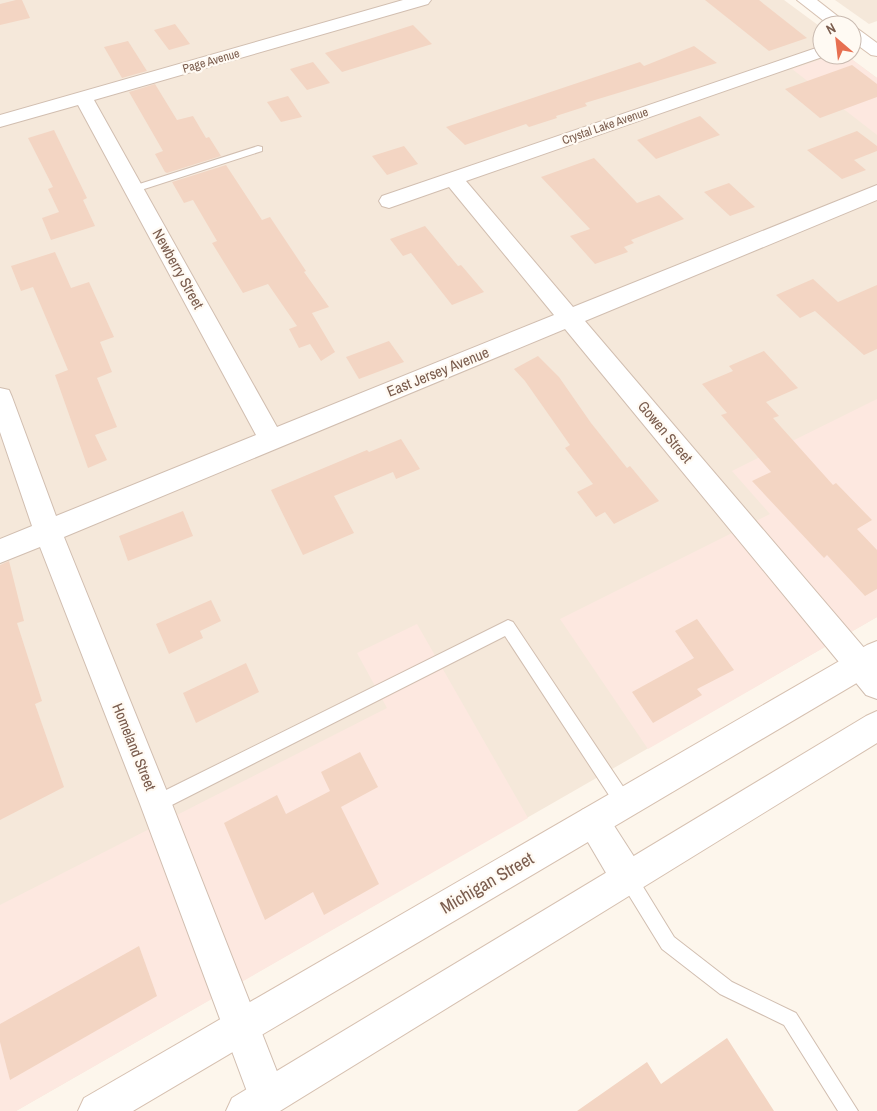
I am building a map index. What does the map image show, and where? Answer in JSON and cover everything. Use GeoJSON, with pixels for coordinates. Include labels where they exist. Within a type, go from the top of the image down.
{"type":"FeatureCollection","features":[{"type":"Feature","properties":{"kind":"street","name":"Page Avenue"},"geometry":{"type":"LineString","coordinates":[[0,122],[422,0]]}},
{"type":"Feature","properties":{"kind":"street"},"geometry":{"type":"LineString","coordinates":[[806,0],[826,15]]}},
{"type":"Feature","properties":{"kind":"street"},"geometry":{"type":"LineString","coordinates":[[862,43],[877,51]]}},
{"type":"Feature","properties":{"kind":"street","name":"Crystal Lake Avenue"},"geometry":{"type":"LineString","coordinates":[[389,201],[812,54]]}},
{"type":"Feature","properties":{"kind":"street","name":"Newberry Street"},"geometry":{"type":"LineString","coordinates":[[83,98],[272,440]]}},
{"type":"Feature","properties":{"kind":"street","name":"Gowen Street"},"geometry":{"type":"LineString","coordinates":[[454,179],[570,318],[871,668]]}},
{"type":"Feature","properties":{"kind":"street","name":"East Jersey Avenue"},"geometry":{"type":"LineString","coordinates":[[0,551],[877,192]]}},
{"type":"Feature","properties":{"kind":"street","name":"Homeland Street"},"geometry":{"type":"LineString","coordinates":[[0,397],[48,532],[242,1027],[256,1104]]}},
{"type":"Feature","properties":{"kind":"street","name":"Michigan Street"},"geometry":{"type":"LineString","coordinates":[[97,1111],[624,803],[871,668]]}},
{"type":"Feature","properties":{"kind":"street"},"geometry":{"type":"LineString","coordinates":[[256,1104],[877,726]]}},
{"type":"Feature","properties":{"kind":"street"},"geometry":{"type":"LineString","coordinates":[[593,822],[628,878]]}},
{"type":"Feature","properties":{"kind":"lane"},"geometry":{"type":"LineString","coordinates":[[134,189],[258,149]]}},
{"type":"Feature","properties":{"kind":"lane"},"geometry":{"type":"LineString","coordinates":[[156,804],[508,627],[624,803]]}},
{"type":"Feature","properties":{"kind":"lane"},"geometry":{"type":"LineString","coordinates":[[628,878],[668,943],[726,988],[790,1019],[850,1111]]}},
{"type":"Feature","properties":{"kind":"shaded area"},"geometry":{"type":"Polygon","coordinates":[[[0,0],[784,0],[812,21],[812,65],[859,65],[877,78],[877,617],[16,1111],[0,1111],[0,0]]]}},
{"type":"Feature","properties":{"kind":"shaded area"},"geometry":{"type":"Polygon","coordinates":[[[835,0],[877,0],[877,21],[869,24],[862,19],[862,15],[856,15],[835,0]]]}},
{"type":"Feature","properties":{"kind":"shaded area"},"geometry":{"type":"Polygon","coordinates":[[[812,62],[812,65],[859,65],[877,78],[877,135],[792,69],[812,62]]]}},
{"type":"Feature","properties":{"kind":"shaded area"},"geometry":{"type":"Polygon","coordinates":[[[877,399],[877,617],[648,749],[560,619],[770,514],[732,471],[877,399]]]}},
{"type":"Feature","properties":{"kind":"shaded area"},"geometry":{"type":"Polygon","coordinates":[[[417,624],[528,818],[16,1111],[0,1111],[0,905],[387,708],[357,653],[417,624]]]}},
{"type":"Feature","properties":{"kind":"building"},"geometry":{"type":"Polygon","coordinates":[[[22,0],[30,18],[0,25],[0,4],[22,0]]]}},
{"type":"Feature","properties":{"kind":"building"},"geometry":{"type":"Polygon","coordinates":[[[705,0],[759,0],[807,38],[769,51],[705,0]]]}},
{"type":"Feature","properties":{"kind":"building"},"geometry":{"type":"Polygon","coordinates":[[[175,24],[190,44],[169,50],[154,30],[175,24]]]}},
{"type":"Feature","properties":{"kind":"building"},"geometry":{"type":"Polygon","coordinates":[[[413,25],[432,44],[342,72],[325,53],[413,25]]]}},
{"type":"Feature","properties":{"kind":"building"},"geometry":{"type":"Polygon","coordinates":[[[128,41],[147,71],[122,78],[104,47],[128,41]]]}},
{"type":"Feature","properties":{"kind":"building"},"geometry":{"type":"Polygon","coordinates":[[[694,46],[717,63],[585,103],[587,106],[556,116],[557,118],[529,127],[526,124],[465,145],[446,127],[640,62],[644,66],[694,46]]]}},
{"type":"Feature","properties":{"kind":"building"},"geometry":{"type":"Polygon","coordinates":[[[313,62],[330,83],[307,90],[290,69],[313,62]]]}},
{"type":"Feature","properties":{"kind":"building"},"geometry":{"type":"Polygon","coordinates":[[[852,65],[877,84],[877,97],[820,118],[785,89],[852,65]]]}},
{"type":"Feature","properties":{"kind":"building"},"geometry":{"type":"Polygon","coordinates":[[[155,84],[177,120],[193,116],[206,138],[209,137],[221,156],[167,173],[165,172],[155,154],[163,151],[129,92],[155,84]]]}},
{"type":"Feature","properties":{"kind":"building"},"geometry":{"type":"Polygon","coordinates":[[[288,96],[302,117],[281,122],[267,102],[288,96]]]}},
{"type":"Feature","properties":{"kind":"building"},"geometry":{"type":"Polygon","coordinates":[[[700,116],[720,135],[656,159],[637,140],[700,116]]]}},
{"type":"Feature","properties":{"kind":"building"},"geometry":{"type":"Polygon","coordinates":[[[54,130],[87,198],[83,200],[95,226],[51,240],[42,218],[59,212],[48,189],[53,187],[28,138],[54,130]]]}},
{"type":"Feature","properties":{"kind":"building"},"geometry":{"type":"Polygon","coordinates":[[[857,131],[877,146],[877,151],[854,160],[866,170],[842,179],[807,150],[857,131]]]}},
{"type":"Feature","properties":{"kind":"building"},"geometry":{"type":"Polygon","coordinates":[[[404,146],[418,164],[387,175],[372,156],[404,146]]]}},
{"type":"Feature","properties":{"kind":"building"},"geometry":{"type":"Polygon","coordinates":[[[594,158],[637,203],[659,195],[684,219],[631,240],[634,243],[624,247],[628,252],[595,264],[570,236],[590,229],[541,177],[594,158]]]}},
{"type":"Feature","properties":{"kind":"building"},"geometry":{"type":"Polygon","coordinates":[[[226,165],[262,220],[270,217],[306,271],[304,272],[329,307],[312,313],[335,352],[321,361],[310,344],[299,348],[289,329],[297,326],[268,284],[243,293],[212,243],[217,241],[193,200],[184,203],[172,182],[226,165]]]}},
{"type":"Feature","properties":{"kind":"building"},"geometry":{"type":"Polygon","coordinates":[[[729,183],[755,207],[730,216],[704,192],[729,183]]]}},
{"type":"Feature","properties":{"kind":"building"},"geometry":{"type":"Polygon","coordinates":[[[425,226],[458,266],[461,265],[484,292],[452,305],[411,253],[403,256],[390,239],[425,226]]]}},
{"type":"Feature","properties":{"kind":"building"},"geometry":{"type":"Polygon","coordinates":[[[55,252],[71,288],[89,282],[114,337],[100,342],[112,372],[97,378],[117,427],[95,435],[107,460],[88,468],[55,375],[68,370],[33,287],[21,291],[11,266],[55,252]]]}},
{"type":"Feature","properties":{"kind":"building"},"geometry":{"type":"Polygon","coordinates":[[[813,279],[838,302],[877,285],[877,349],[864,355],[815,311],[800,318],[776,295],[813,279]]]}},
{"type":"Feature","properties":{"kind":"building"},"geometry":{"type":"Polygon","coordinates":[[[389,341],[404,362],[359,379],[346,357],[389,341]]]}},
{"type":"Feature","properties":{"kind":"building"},"geometry":{"type":"Polygon","coordinates":[[[764,351],[798,388],[766,402],[779,416],[773,418],[833,485],[836,483],[872,520],[857,529],[877,550],[877,589],[865,596],[827,555],[824,558],[752,481],[771,472],[721,415],[727,413],[702,384],[733,371],[729,366],[764,351]]]}},
{"type":"Feature","properties":{"kind":"building"},"geometry":{"type":"Polygon","coordinates":[[[538,356],[559,377],[591,423],[627,468],[630,466],[659,501],[614,524],[605,512],[596,517],[577,492],[593,484],[565,448],[570,445],[525,381],[514,369],[538,356]]]}},
{"type":"Feature","properties":{"kind":"building"},"geometry":{"type":"Polygon","coordinates":[[[401,439],[420,469],[396,479],[393,472],[334,496],[354,533],[303,555],[271,490],[367,450],[369,452],[401,439]]]}},
{"type":"Feature","properties":{"kind":"building"},"geometry":{"type":"Polygon","coordinates":[[[183,511],[193,536],[128,561],[119,536],[183,511]]]}},
{"type":"Feature","properties":{"kind":"building"},"geometry":{"type":"Polygon","coordinates":[[[9,561],[24,621],[17,623],[42,701],[35,704],[64,787],[0,820],[0,565],[9,561]]]}},
{"type":"Feature","properties":{"kind":"building"},"geometry":{"type":"Polygon","coordinates":[[[211,600],[221,621],[200,631],[203,638],[169,654],[156,624],[211,600]]]}},
{"type":"Feature","properties":{"kind":"building"},"geometry":{"type":"Polygon","coordinates":[[[697,619],[734,670],[697,689],[702,695],[653,723],[632,692],[694,658],[675,631],[697,619]]]}},
{"type":"Feature","properties":{"kind":"building"},"geometry":{"type":"Polygon","coordinates":[[[246,663],[259,692],[196,723],[183,693],[246,663]]]}},
{"type":"Feature","properties":{"kind":"building"},"geometry":{"type":"Polygon","coordinates":[[[360,752],[378,787],[341,807],[379,884],[324,915],[313,892],[265,920],[224,823],[277,795],[286,814],[330,791],[321,772],[360,752]]]}},
{"type":"Feature","properties":{"kind":"building"},"geometry":{"type":"Polygon","coordinates":[[[139,946],[157,996],[10,1080],[0,1042],[0,1024],[139,946]]]}},
{"type":"Feature","properties":{"kind":"building"},"geometry":{"type":"Polygon","coordinates":[[[727,1038],[774,1111],[577,1111],[647,1062],[661,1084],[727,1038]]]}}]}
